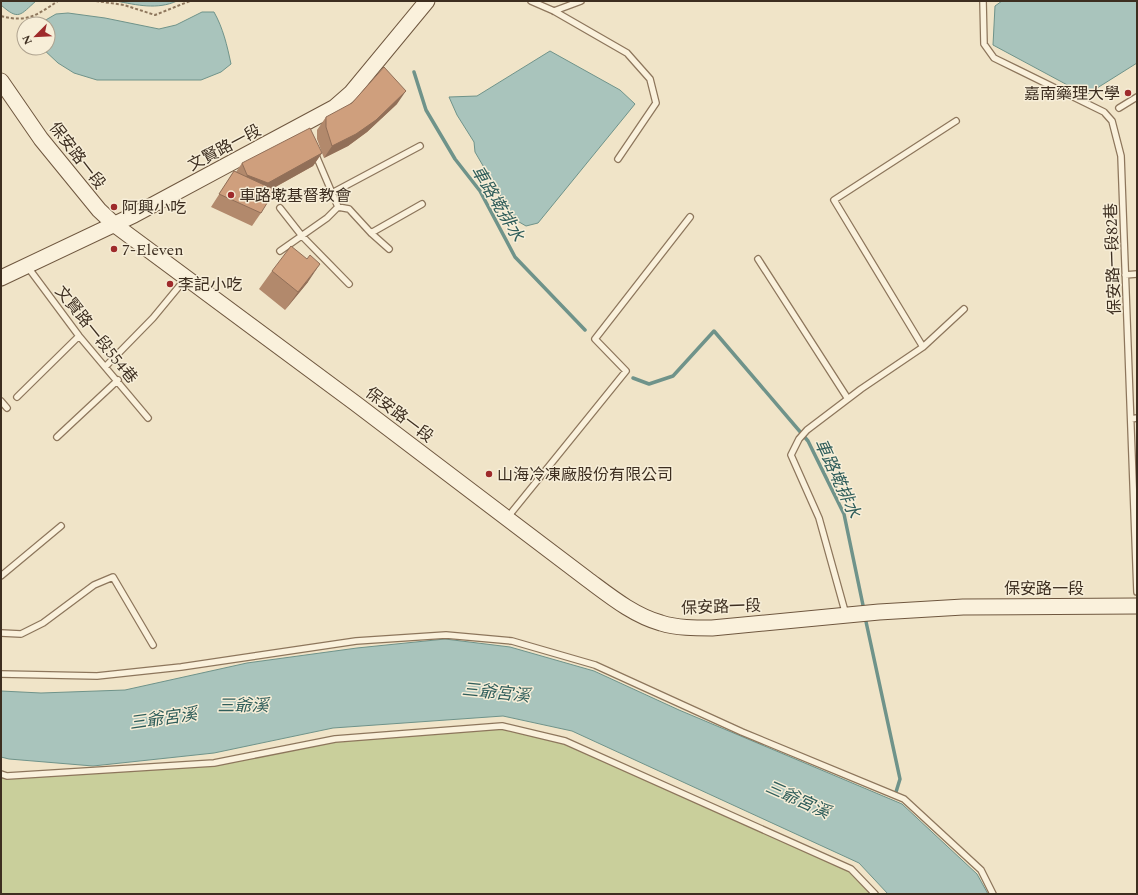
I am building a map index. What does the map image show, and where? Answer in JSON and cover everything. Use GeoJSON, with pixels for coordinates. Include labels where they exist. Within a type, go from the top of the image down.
{"type":"FeatureCollection","features":[{"type":"Feature","properties":{"kind":"street","name":"文賢路一段"},"geometry":{"type":"LineString","coordinates":[[1,278],[115,225],[304,129],[347,98],[428,1]]}},
{"type":"Feature","properties":{"kind":"street","name":"保安路一段"},"geometry":{"type":"LineString","coordinates":[[1,81],[41,139],[99,210],[115,225],[356,403],[506,519],[626,607],[660,623],[687,628],[712,628],[879,612],[963,607],[1137,606]]}},
{"type":"Feature","properties":{"kind":"lane"},"geometry":{"type":"LineString","coordinates":[[531,1],[554,11],[627,53],[650,79],[656,103],[618,159]]}},
{"type":"Feature","properties":{"kind":"lane"},"geometry":{"type":"LineString","coordinates":[[554,11],[581,1]]}},
{"type":"Feature","properties":{"kind":"lane","name":"保安路一段82巷"},"geometry":{"type":"LineString","coordinates":[[983,1],[984,44],[994,58],[1104,112],[1112,121],[1121,156],[1137,592]]}},
{"type":"Feature","properties":{"kind":"lane"},"geometry":{"type":"LineString","coordinates":[[1119,108],[1137,97]]}},
{"type":"Feature","properties":{"kind":"lane"},"geometry":{"type":"LineString","coordinates":[[924,347],[834,200],[956,121]]}},
{"type":"Feature","properties":{"kind":"lane"},"geometry":{"type":"LineString","coordinates":[[312,146],[338,207]]}},
{"type":"Feature","properties":{"kind":"lane"},"geometry":{"type":"LineString","coordinates":[[332,193],[420,146]]}},
{"type":"Feature","properties":{"kind":"lane"},"geometry":{"type":"LineString","coordinates":[[371,233],[422,204]]}},
{"type":"Feature","properties":{"kind":"lane"},"geometry":{"type":"LineString","coordinates":[[338,207],[349,209],[371,233],[389,249]]}},
{"type":"Feature","properties":{"kind":"lane"},"geometry":{"type":"LineString","coordinates":[[280,251],[327,218],[338,207]]}},
{"type":"Feature","properties":{"kind":"lane"},"geometry":{"type":"LineString","coordinates":[[280,208],[302,236],[349,284]]}},
{"type":"Feature","properties":{"kind":"lane"},"geometry":{"type":"LineString","coordinates":[[506,519],[626,371],[594,339],[690,217]]}},
{"type":"Feature","properties":{"kind":"lane"},"geometry":{"type":"LineString","coordinates":[[758,259],[848,399]]}},
{"type":"Feature","properties":{"kind":"lane","name":"文賢路一段554巷"},"geometry":{"type":"LineString","coordinates":[[27,266],[79,336],[118,380],[148,418]]}},
{"type":"Feature","properties":{"kind":"lane"},"geometry":{"type":"LineString","coordinates":[[1125,274],[1137,274]]}},
{"type":"Feature","properties":{"kind":"lane"},"geometry":{"type":"LineString","coordinates":[[106,366],[153,318],[186,278]]}},
{"type":"Feature","properties":{"kind":"lane"},"geometry":{"type":"LineString","coordinates":[[848,615],[819,518],[791,455],[799,439],[807,430],[848,399],[924,347],[964,309]]}},
{"type":"Feature","properties":{"kind":"lane"},"geometry":{"type":"LineString","coordinates":[[17,396],[79,336]]}},
{"type":"Feature","properties":{"kind":"lane"},"geometry":{"type":"LineString","coordinates":[[57,437],[118,380]]}},
{"type":"Feature","properties":{"kind":"lane"},"geometry":{"type":"LineString","coordinates":[[1,401],[7,408]]}},
{"type":"Feature","properties":{"kind":"lane"},"geometry":{"type":"LineString","coordinates":[[1130,419],[1137,418]]}},
{"type":"Feature","properties":{"kind":"lane"},"geometry":{"type":"LineString","coordinates":[[1,576],[61,526]]}},
{"type":"Feature","properties":{"kind":"lane"},"geometry":{"type":"LineString","coordinates":[[1,633],[21,634],[43,623],[94,585],[113,577],[153,644]]}},
{"type":"Feature","properties":{"kind":"lane"},"geometry":{"type":"LineString","coordinates":[[1,674],[97,676],[181,667],[356,641],[446,635],[512,640],[595,665],[742,732],[904,799],[981,870],[993,894]]}},
{"type":"Feature","properties":{"kind":"lane"},"geometry":{"type":"LineString","coordinates":[[1,774],[7,776],[214,763],[335,739],[502,726],[565,741],[851,869],[875,894]]}},
{"type":"Feature","properties":{"kind":"path"},"geometry":{"type":"LineString","coordinates":[[1,16],[10,18],[28,18],[58,1]]}},
{"type":"Feature","properties":{"kind":"path"},"geometry":{"type":"LineString","coordinates":[[96,1],[124,5],[155,15],[190,1]]}},
{"type":"Feature","properties":{"kind":"green space"},"geometry":{"type":"Polygon","coordinates":[[[502,726],[565,741],[851,869],[875,894],[1,894],[1,774],[214,763],[335,739],[502,726]]]}},
{"type":"Feature","properties":{"kind":"water"},"geometry":{"type":"Polygon","coordinates":[[[1,1],[36,1],[23,13],[16,14],[7,10],[1,5],[1,1]]]}},
{"type":"Feature","properties":{"kind":"water"},"geometry":{"type":"Polygon","coordinates":[[[116,1],[177,1],[169,4],[147,6],[116,1]]]}},
{"type":"Feature","properties":{"kind":"water"},"geometry":{"type":"Polygon","coordinates":[[[1002,1],[1137,1],[1137,63],[1086,95],[993,45],[995,6],[1002,1]]]}},
{"type":"Feature","properties":{"kind":"water"},"geometry":{"type":"Polygon","coordinates":[[[202,12],[214,12],[220,24],[231,64],[221,72],[201,80],[97,80],[74,73],[58,63],[51,56],[56,56],[56,16],[53,16],[56,14],[68,13],[105,18],[159,29],[176,25],[202,12]]]}},
{"type":"Feature","properties":{"kind":"water"},"geometry":{"type":"Polygon","coordinates":[[[550,51],[620,90],[635,104],[538,223],[526,226],[514,219],[475,152],[474,142],[457,115],[449,97],[477,96],[550,51]]]}},
{"type":"Feature","properties":{"kind":"water","name":"三爺溪"},"geometry":{"type":"Polygon","coordinates":[[[445,639],[510,647],[594,671],[679,710],[902,804],[977,874],[988,894],[888,894],[859,863],[572,731],[503,716],[333,728],[214,753],[93,766],[9,759],[1,757],[1,691],[41,693],[125,690],[247,663],[357,648],[445,639]]]}},
{"type":"Feature","properties":{"kind":"building"},"geometry":{"type":"Polygon","coordinates":[[[384,67],[406,91],[376,120],[356,134],[332,146],[326,127],[326,117],[352,103],[384,67]]]}},
{"type":"Feature","properties":{"kind":"building"},"geometry":{"type":"Polygon","coordinates":[[[310,128],[322,153],[268,183],[247,175],[242,163],[310,128]]]}},
{"type":"Feature","properties":{"kind":"building"},"geometry":{"type":"Polygon","coordinates":[[[234,171],[275,190],[261,213],[219,194],[234,171]]]}},
{"type":"Feature","properties":{"kind":"building"},"geometry":{"type":"Polygon","coordinates":[[[291,246],[307,259],[310,255],[320,264],[298,292],[272,271],[291,246]]]}},
{"type":"Feature","properties":{"kind":"waterway","name":"車路墘排水"},"geometry":{"type":"LineString","coordinates":[[414,72],[426,110],[455,159],[480,191],[515,257],[585,330]]}},
{"type":"Feature","properties":{"kind":"waterway","name":"車路墘排水"},"geometry":{"type":"LineString","coordinates":[[633,378],[649,384],[673,376],[714,331],[808,441],[844,514],[864,610]]}},
{"type":"Feature","properties":{"kind":"waterway","name":"車路墘排水"},"geometry":{"type":"LineString","coordinates":[[865,617],[900,779],[896,792]]}},
{"type":"Feature","properties":{"kind":"place","name":"嘉南藥理大學"},"geometry":{"type":"Point","coordinates":[1128,93]}},
{"type":"Feature","properties":{"kind":"place","name":"車路墘基督教會"},"geometry":{"type":"Point","coordinates":[231,195]}},
{"type":"Feature","properties":{"kind":"place","name":"阿興小吃"},"geometry":{"type":"Point","coordinates":[114,207]}},
{"type":"Feature","properties":{"kind":"place","name":"7-Eleven"},"geometry":{"type":"Point","coordinates":[114,249]}},
{"type":"Feature","properties":{"kind":"place","name":"李記小吃"},"geometry":{"type":"Point","coordinates":[170,284]}},
{"type":"Feature","properties":{"kind":"place","name":"山海冷凍廠股份有限公司"},"geometry":{"type":"Point","coordinates":[489,474]}},
{"type":"Feature","properties":{"kind":"water label","name":"三爺宮溪"},"geometry":{"type":"Point","coordinates":[496,692]}},
{"type":"Feature","properties":{"kind":"water label","name":"三爺宮溪"},"geometry":{"type":"Point","coordinates":[163,718]}},
{"type":"Feature","properties":{"kind":"water label","name":"三爺宮溪"},"geometry":{"type":"Point","coordinates":[798,799]}}]}
